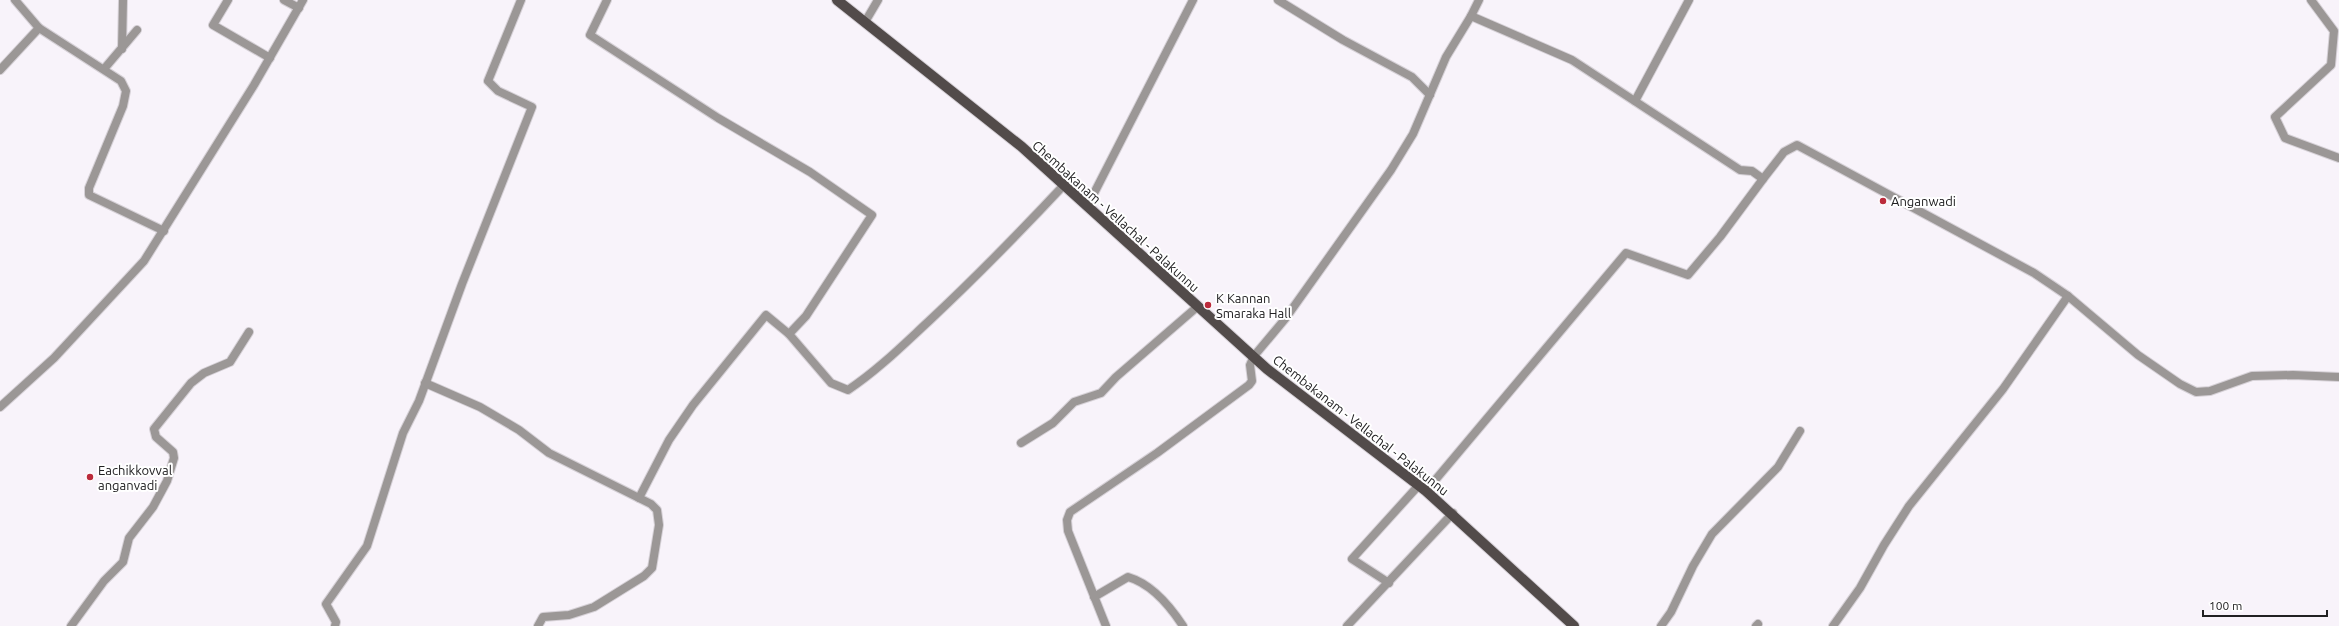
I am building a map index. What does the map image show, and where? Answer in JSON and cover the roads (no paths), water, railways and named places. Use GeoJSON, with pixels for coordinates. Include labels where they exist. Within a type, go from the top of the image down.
{"type":"FeatureCollection","features":[{"type":"Feature","properties":{"kind":"main road","name":"Chembakanam - Vellachal - Palakunnu"},"geometry":{"type":"LineString","coordinates":[[838,0],[987,118],[1088,205],[1197,307],[1285,384],[1422,488],[1452,513],[1574,626]]}},
{"type":"Feature","properties":{"kind":"street"},"geometry":{"type":"LineString","coordinates":[[15,0],[39,28],[121,81],[126,91],[123,106],[89,188],[89,196],[164,231]]}},
{"type":"Feature","properties":{"kind":"street"},"geometry":{"type":"LineString","coordinates":[[122,48],[123,0]]}},
{"type":"Feature","properties":{"kind":"street"},"geometry":{"type":"LineString","coordinates":[[228,0],[213,25],[270,58]]}},
{"type":"Feature","properties":{"kind":"street"},"geometry":{"type":"LineString","coordinates":[[284,0],[299,8]]}},
{"type":"Feature","properties":{"kind":"street"},"geometry":{"type":"LineString","coordinates":[[0,407],[54,358],[144,261],[164,231],[304,0]]}},
{"type":"Feature","properties":{"kind":"street"},"geometry":{"type":"LineString","coordinates":[[336,626],[336,622],[326,604],[367,546],[403,433],[420,401],[425,383],[532,107],[498,91],[488,81],[521,0]]}},
{"type":"Feature","properties":{"kind":"street"},"geometry":{"type":"LineString","coordinates":[[607,0],[590,36],[718,118],[810,172],[872,215],[806,316],[789,334]]}},
{"type":"Feature","properties":{"kind":"street"},"geometry":{"type":"LineString","coordinates":[[865,22],[878,0]]}},
{"type":"Feature","properties":{"kind":"street"},"geometry":{"type":"LineString","coordinates":[[1088,205],[1193,0]]}},
{"type":"Feature","properties":{"kind":"street"},"geometry":{"type":"LineString","coordinates":[[1278,0],[1343,40],[1412,77],[1430,95]]}},
{"type":"Feature","properties":{"kind":"street"},"geometry":{"type":"LineString","coordinates":[[1106,626],[1068,531],[1067,520],[1070,512],[1157,453],[1249,385],[1252,380],[1250,365],[1254,356],[1285,319],[1391,170],[1413,134],[1446,57],[1480,0]]}},
{"type":"Feature","properties":{"kind":"street"},"geometry":{"type":"LineString","coordinates":[[1634,101],[1689,0]]}},
{"type":"Feature","properties":{"kind":"street"},"geometry":{"type":"LineString","coordinates":[[2311,0],[2334,31],[2331,65],[2275,117],[2284,138],[2339,158]]}},
{"type":"Feature","properties":{"kind":"street"},"geometry":{"type":"LineString","coordinates":[[1471,16],[1572,60],[1740,170],[1752,171],[1763,179]]}},
{"type":"Feature","properties":{"kind":"street"},"geometry":{"type":"LineString","coordinates":[[0,70],[39,28]]}},
{"type":"Feature","properties":{"kind":"street"},"geometry":{"type":"LineString","coordinates":[[104,69],[137,30]]}},
{"type":"Feature","properties":{"kind":"street"},"geometry":{"type":"LineString","coordinates":[[1389,583],[1352,559],[1422,488],[1626,253],[1688,275],[1720,237],[1784,152],[1797,146],[2034,273],[2068,296],[2138,355],[2180,384],[2196,392],[2210,391],[2252,376],[2292,375],[2339,377]]}},
{"type":"Feature","properties":{"kind":"street"},"geometry":{"type":"LineString","coordinates":[[639,498],[669,440],[693,405],[766,315],[789,334],[831,383],[848,390],[870,375],[951,300],[1012,241],[1064,185]]}},
{"type":"Feature","properties":{"kind":"street"},"geometry":{"type":"LineString","coordinates":[[1833,626],[1860,588],[1884,545],[1909,506],[2003,388],[2068,296]]}},
{"type":"Feature","properties":{"kind":"street"},"geometry":{"type":"LineString","coordinates":[[1021,443],[1053,424],[1074,402],[1101,393],[1116,377],[1197,307]]}},
{"type":"Feature","properties":{"kind":"street"},"geometry":{"type":"LineString","coordinates":[[71,626],[104,581],[123,562],[129,538],[153,507],[167,481],[174,458],[173,452],[156,437],[154,429],[191,383],[204,373],[230,362],[249,332]]}},
{"type":"Feature","properties":{"kind":"street"},"geometry":{"type":"LineString","coordinates":[[425,383],[480,407],[519,430],[549,452],[652,504],[657,510],[656,552],[652,568],[644,576],[594,607],[569,615],[543,617],[538,626]]}},
{"type":"Feature","properties":{"kind":"street"},"geometry":{"type":"LineString","coordinates":[[1660,626],[1671,612],[1693,566],[1712,534],[1778,467],[1800,431]]}},
{"type":"Feature","properties":{"kind":"street"},"geometry":{"type":"LineString","coordinates":[[1347,626],[1389,583],[1452,513]]}},
{"type":"Feature","properties":{"kind":"street"},"geometry":{"type":"LineString","coordinates":[[1094,597],[1128,577],[1136,579],[1160,596],[1183,626]]}},
{"type":"Feature","properties":{"kind":"place","name":"Anganwadi"},"geometry":{"type":"Point","coordinates":[1883,201]}},
{"type":"Feature","properties":{"kind":"place","name":"K Kannan Smaraka Hall"},"geometry":{"type":"Point","coordinates":[1208,305]}},
{"type":"Feature","properties":{"kind":"place","name":"Eachikkovval anganvadi"},"geometry":{"type":"Point","coordinates":[90,477]}}]}
